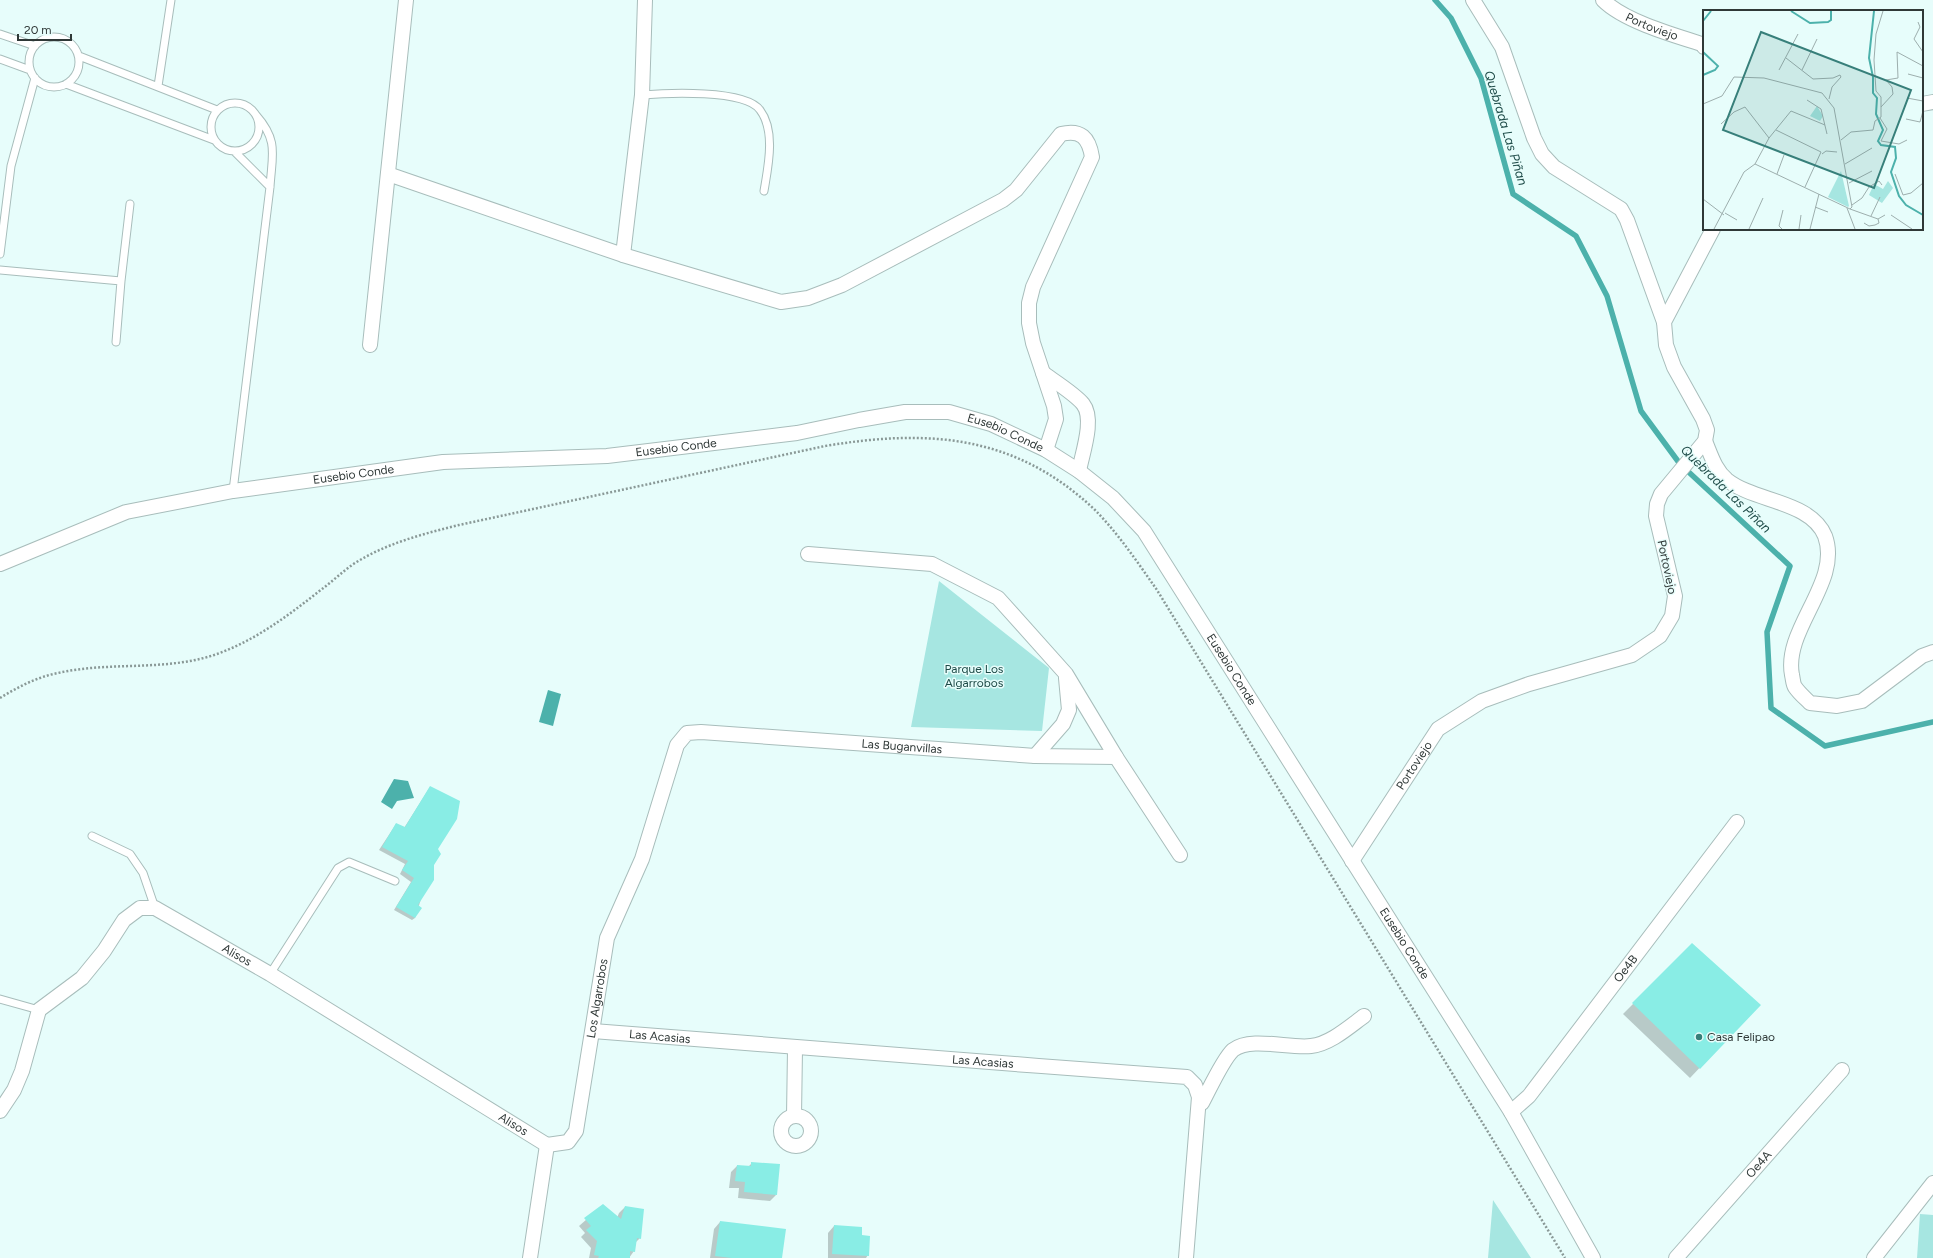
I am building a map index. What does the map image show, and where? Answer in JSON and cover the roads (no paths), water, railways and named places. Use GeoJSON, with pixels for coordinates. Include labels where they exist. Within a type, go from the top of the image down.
{"type":"FeatureCollection","features":[{"type":"Feature","properties":{"kind":"street"},"geometry":{"type":"LineString","coordinates":[[370,345],[406,0]]}},
{"type":"Feature","properties":{"kind":"street"},"geometry":{"type":"LineString","coordinates":[[624,254],[642,95],[645,0]]}},
{"type":"Feature","properties":{"kind":"street"},"geometry":{"type":"LineString","coordinates":[[1473,0],[1502,47],[1534,138],[1542,154],[1554,166],[1621,209],[1627,220],[1664,322],[1666,345],[1674,366],[1703,419],[1707,430],[1705,441],[1716,467],[1726,479],[1746,492],[1802,511],[1817,521],[1825,536],[1828,553],[1826,570],[1794,647],[1791,668],[1795,686],[1810,703],[1837,706],[1862,701],[1922,656],[1933,652]]}},
{"type":"Feature","properties":{"kind":"street","name":"Portoviejo"},"geometry":{"type":"LineString","coordinates":[[1603,0],[1613,10],[1674,36],[1703,46]]}},
{"type":"Feature","properties":{"kind":"street"},"geometry":{"type":"LineString","coordinates":[[1923,104],[1933,102]]}},
{"type":"Feature","properties":{"kind":"street"},"geometry":{"type":"LineString","coordinates":[[388,174],[624,254],[781,302],[808,298],[842,285],[1003,200],[1016,190],[1061,134],[1071,131],[1085,137],[1091,147],[1092,157],[1033,287],[1029,303],[1029,323],[1033,343],[1056,419],[1046,450]]}},
{"type":"Feature","properties":{"kind":"street"},"geometry":{"type":"LineString","coordinates":[[1664,322],[1712,230]]}},
{"type":"Feature","properties":{"kind":"street"},"geometry":{"type":"LineString","coordinates":[[1043,373],[1083,404],[1088,415],[1088,426],[1078,471]]}},
{"type":"Feature","properties":{"kind":"street","name":"Eusebio Conde"},"geometry":{"type":"LineString","coordinates":[[0,564],[126,512],[232,491],[442,462],[615,455],[798,433],[905,412],[948,412],[991,424],[1046,450],[1078,471],[1113,498],[1144,531],[1512,1112],[1593,1258]]}},
{"type":"Feature","properties":{"kind":"street","name":"Portoviejo"},"geometry":{"type":"LineString","coordinates":[[1352,860],[1438,729],[1482,701],[1529,684],[1632,655],[1660,636],[1672,616],[1675,596],[1656,516],[1657,504],[1661,494],[1705,441]]}},
{"type":"Feature","properties":{"kind":"street"},"geometry":{"type":"LineString","coordinates":[[808,554],[932,564],[998,598],[1066,674],[1116,757],[1180,855]]}},
{"type":"Feature","properties":{"kind":"street"},"geometry":{"type":"LineString","coordinates":[[1035,756],[1063,724],[1069,710],[1066,674]]}},
{"type":"Feature","properties":{"kind":"street","name":"Las Buganvillas"},"geometry":{"type":"LineString","coordinates":[[687,733],[709,733],[1035,756],[1116,757]]}},
{"type":"Feature","properties":{"kind":"street","name":"Los Algarrobos"},"geometry":{"type":"LineString","coordinates":[[547,1145],[568,1142],[576,1131],[608,938],[642,859],[677,745],[687,733]]}},
{"type":"Feature","properties":{"kind":"street","name":"Oe4B"},"geometry":{"type":"LineString","coordinates":[[1512,1112],[1529,1096],[1737,822]]}},
{"type":"Feature","properties":{"kind":"street"},"geometry":{"type":"LineString","coordinates":[[0,1111],[14,1090],[22,1071],[39,1010],[82,978],[104,950],[124,920],[140,908],[155,908]]}},
{"type":"Feature","properties":{"kind":"street","name":"Alisos"},"geometry":{"type":"LineString","coordinates":[[155,908],[270,974],[547,1145]]}},
{"type":"Feature","properties":{"kind":"street"},"geometry":{"type":"LineString","coordinates":[[1199,1104],[1202,1103],[1222,1067],[1234,1050],[1253,1043],[1312,1046],[1330,1039],[1364,1016]]}},
{"type":"Feature","properties":{"kind":"street","name":"Las Acasias"},"geometry":{"type":"LineString","coordinates":[[593,1030],[795,1048],[906,1055],[1187,1077],[1195,1086],[1199,1097],[1199,1104],[1186,1258]]}},
{"type":"Feature","properties":{"kind":"street"},"geometry":{"type":"LineString","coordinates":[[794,1116],[795,1048]]}},
{"type":"Feature","properties":{"kind":"street","name":"Oe4A"},"geometry":{"type":"LineString","coordinates":[[1676,1258],[1842,1070]]}},
{"type":"Feature","properties":{"kind":"street"},"geometry":{"type":"LineString","coordinates":[[530,1258],[547,1145]]}},
{"type":"Feature","properties":{"kind":"street"},"geometry":{"type":"LineString","coordinates":[[1874,1258],[1933,1183]]}},
{"type":"Feature","properties":{"kind":"lane"},"geometry":{"type":"LineString","coordinates":[[158,86],[171,0]]}},
{"type":"Feature","properties":{"kind":"lane"},"geometry":{"type":"LineString","coordinates":[[0,34],[35,46]]}},
{"type":"Feature","properties":{"kind":"lane"},"geometry":{"type":"LineString","coordinates":[[214,140],[66,84],[49,87],[35,78],[30,70],[29,58],[35,46],[48,37],[60,37],[71,43],[79,56],[217,110]]}},
{"type":"Feature","properties":{"kind":"lane"},"geometry":{"type":"LineString","coordinates":[[66,84],[77,72],[79,56]]}},
{"type":"Feature","properties":{"kind":"lane"},"geometry":{"type":"LineString","coordinates":[[0,59],[30,70]]}},
{"type":"Feature","properties":{"kind":"lane"},"geometry":{"type":"LineString","coordinates":[[0,254],[11,166],[35,78]]}},
{"type":"Feature","properties":{"kind":"lane"},"geometry":{"type":"LineString","coordinates":[[642,95],[682,92],[718,95],[749,103],[760,109],[764,117],[771,147],[764,191]]}},
{"type":"Feature","properties":{"kind":"lane"},"geometry":{"type":"LineString","coordinates":[[232,491],[270,187],[273,145],[266,127],[251,109],[238,103],[224,105],[217,110],[212,118],[210,126],[214,140],[220,147],[235,152],[270,187]]}},
{"type":"Feature","properties":{"kind":"lane"},"geometry":{"type":"LineString","coordinates":[[235,152],[250,146],[256,140],[259,124],[256,115]]}},
{"type":"Feature","properties":{"kind":"lane"},"geometry":{"type":"LineString","coordinates":[[116,342],[130,204]]}},
{"type":"Feature","properties":{"kind":"lane"},"geometry":{"type":"LineString","coordinates":[[0,270],[121,281]]}},
{"type":"Feature","properties":{"kind":"lane"},"geometry":{"type":"LineString","coordinates":[[92,836],[130,854],[143,873],[155,908]]}},
{"type":"Feature","properties":{"kind":"lane"},"geometry":{"type":"LineString","coordinates":[[270,974],[338,868],[349,862],[395,881]]}},
{"type":"Feature","properties":{"kind":"lane"},"geometry":{"type":"LineString","coordinates":[[0,999],[39,1010]]}},
{"type":"Feature","properties":{"kind":"waterway","name":"Quebrada Las Piñan"},"geometry":{"type":"LineString","coordinates":[[1435,0],[1451,18],[1481,78],[1513,194],[1576,236],[1607,296],[1641,411],[1680,464],[1790,566],[1767,632],[1771,708],[1825,746],[1933,722]]}},
{"type":"Feature","properties":{"kind":"place","name":"Casa Felipao"},"geometry":{"type":"Point","coordinates":[1699,1037]}},
{"type":"Feature","properties":{"kind":"park label","name":"Parque Los Algarrobos"},"geometry":{"type":"Point","coordinates":[974,676]}}]}
